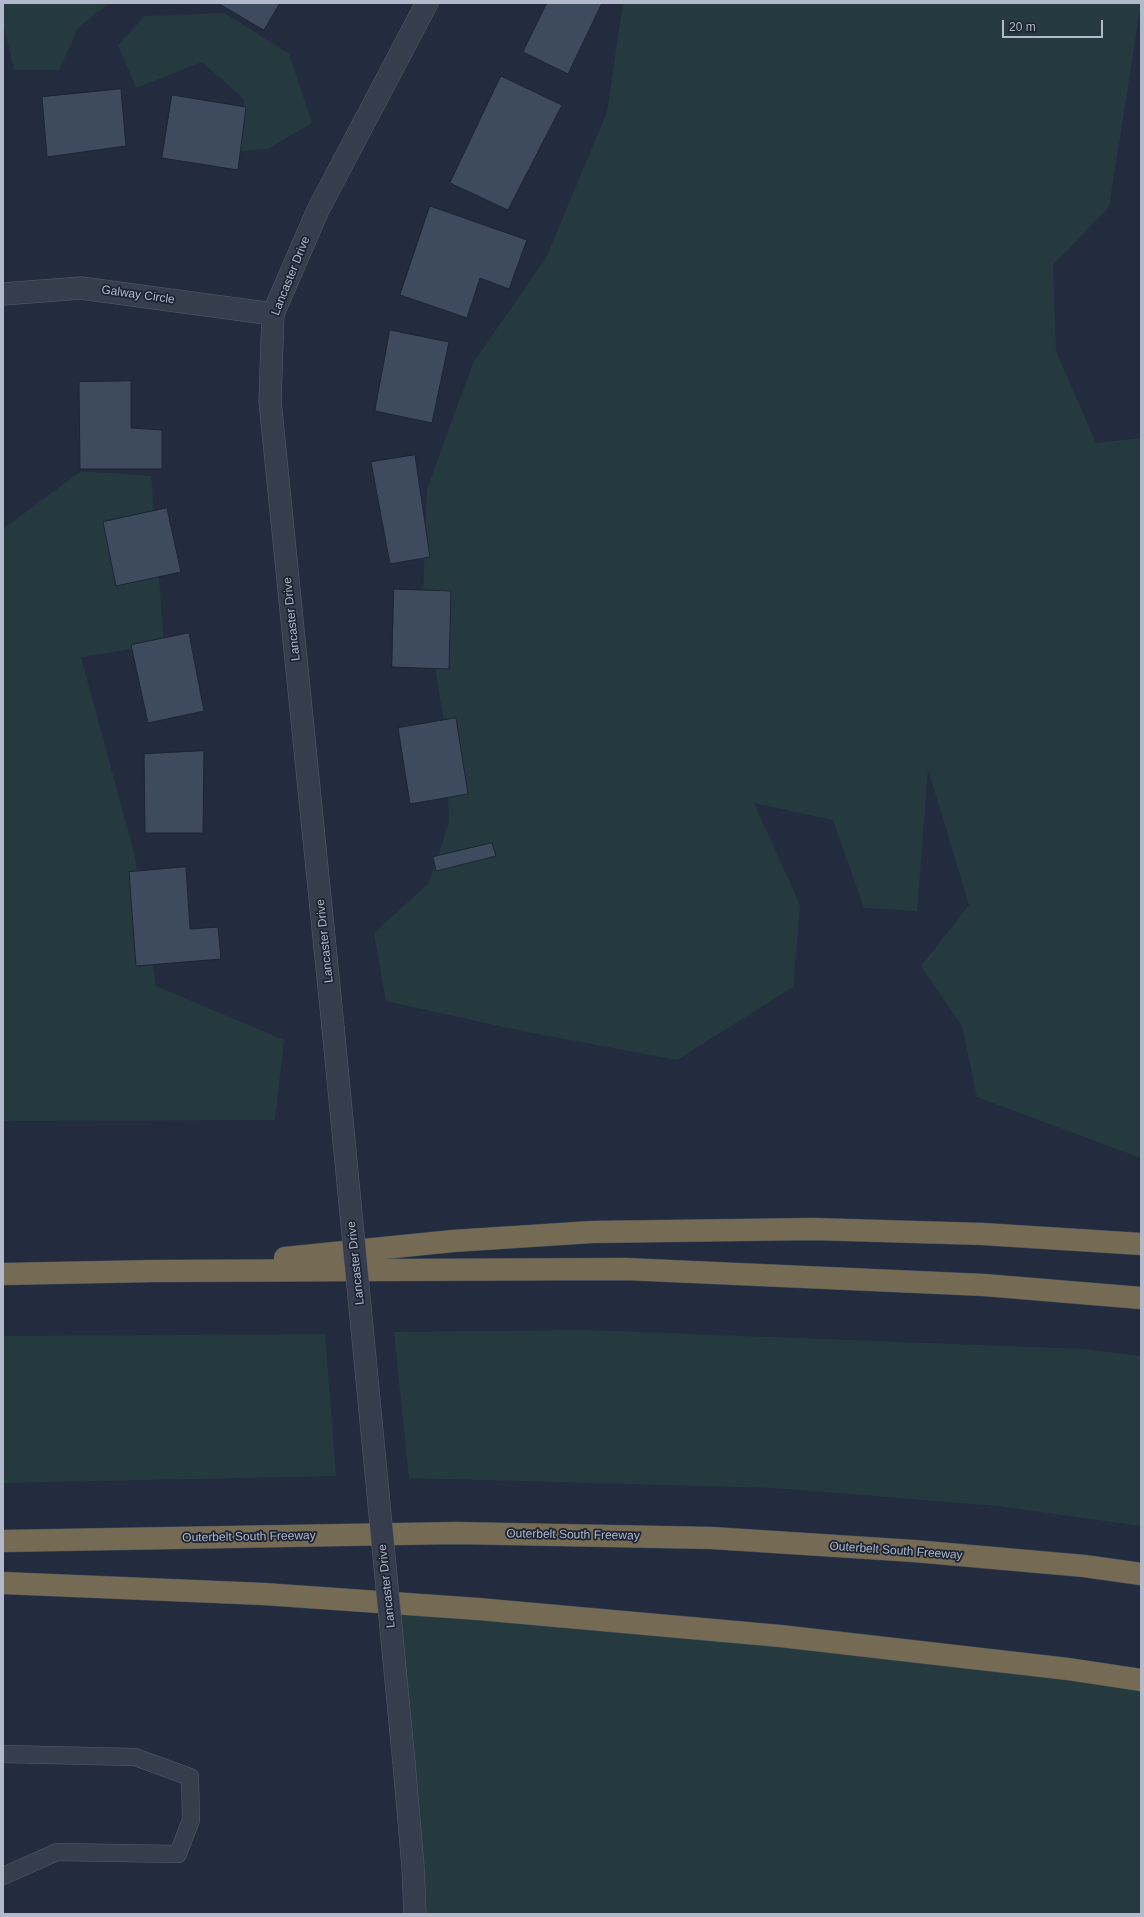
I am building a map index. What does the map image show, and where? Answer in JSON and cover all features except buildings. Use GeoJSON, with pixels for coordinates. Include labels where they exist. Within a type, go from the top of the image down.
{"type":"FeatureCollection","features":[{"type":"Feature","properties":{"kind":"highway"},"geometry":{"type":"LineString","coordinates":[[154,1271],[453,1241],[592,1232],[813,1229],[983,1234],[1141,1244]]}},
{"type":"Feature","properties":{"kind":"highway"},"geometry":{"type":"LineString","coordinates":[[3,1274],[154,1271],[625,1269],[984,1285],[1141,1298]]}},
{"type":"Feature","properties":{"kind":"highway","name":"Outerbelt South Freeway"},"geometry":{"type":"LineString","coordinates":[[3,1542],[456,1533],[712,1538],[914,1551],[1084,1566],[1141,1574]]}},
{"type":"Feature","properties":{"kind":"highway"},"geometry":{"type":"LineString","coordinates":[[3,1583],[264,1594],[478,1609],[780,1636],[1068,1669],[1141,1680]]}},
{"type":"Feature","properties":{"kind":"street","name":"Lancaster Drive"},"geometry":{"type":"LineString","coordinates":[[415,1914],[413,1867],[404,1763],[333,1027],[270,401],[273,314],[318,210],[427,3]]}},
{"type":"Feature","properties":{"kind":"street","name":"Galway Circle"},"geometry":{"type":"LineString","coordinates":[[3,294],[81,288],[273,314]]}},
{"type":"Feature","properties":{"kind":"lane"},"geometry":{"type":"LineString","coordinates":[[3,1754],[135,1757],[190,1777],[191,1820],[178,1854],[57,1852],[3,1876]]}},
{"type":"Feature","properties":{"kind":"green space"},"geometry":{"type":"Polygon","coordinates":[[[3,3],[109,3],[78,28],[59,70],[14,70],[3,22],[3,3]]]}},
{"type":"Feature","properties":{"kind":"green space"},"geometry":{"type":"Polygon","coordinates":[[[623,3],[1141,3],[1109,207],[1053,265],[1056,351],[1096,443],[1141,438],[1141,1158],[977,1097],[962,1026],[921,966],[969,905],[928,769],[917,911],[864,908],[833,820],[754,803],[800,905],[793,987],[677,1060],[522,1031],[386,1001],[374,933],[429,883],[449,822],[446,734],[423,593],[427,489],[473,363],[546,258],[607,112],[623,3]]]}},
{"type":"Feature","properties":{"kind":"green space"},"geometry":{"type":"Polygon","coordinates":[[[225,13],[289,54],[312,123],[268,149],[239,151],[244,99],[202,62],[136,88],[118,45],[145,16],[225,13]]]}},
{"type":"Feature","properties":{"kind":"green space"},"geometry":{"type":"Polygon","coordinates":[[[81,471],[151,476],[164,644],[81,657],[134,853],[156,986],[284,1040],[275,1120],[3,1121],[3,529],[81,471]]]}},
{"type":"Feature","properties":{"kind":"green space"},"geometry":{"type":"Polygon","coordinates":[[[587,1330],[1084,1349],[1141,1356],[1141,1526],[998,1506],[774,1488],[409,1478],[394,1332],[587,1330]]]}},
{"type":"Feature","properties":{"kind":"green space"},"geometry":{"type":"Polygon","coordinates":[[[325,1334],[336,1476],[3,1483],[3,1336],[325,1334]]]}},
{"type":"Feature","properties":{"kind":"green space"},"geometry":{"type":"Polygon","coordinates":[[[390,1602],[1141,1680],[1141,1914],[424,1914],[390,1602]]]}}]}
